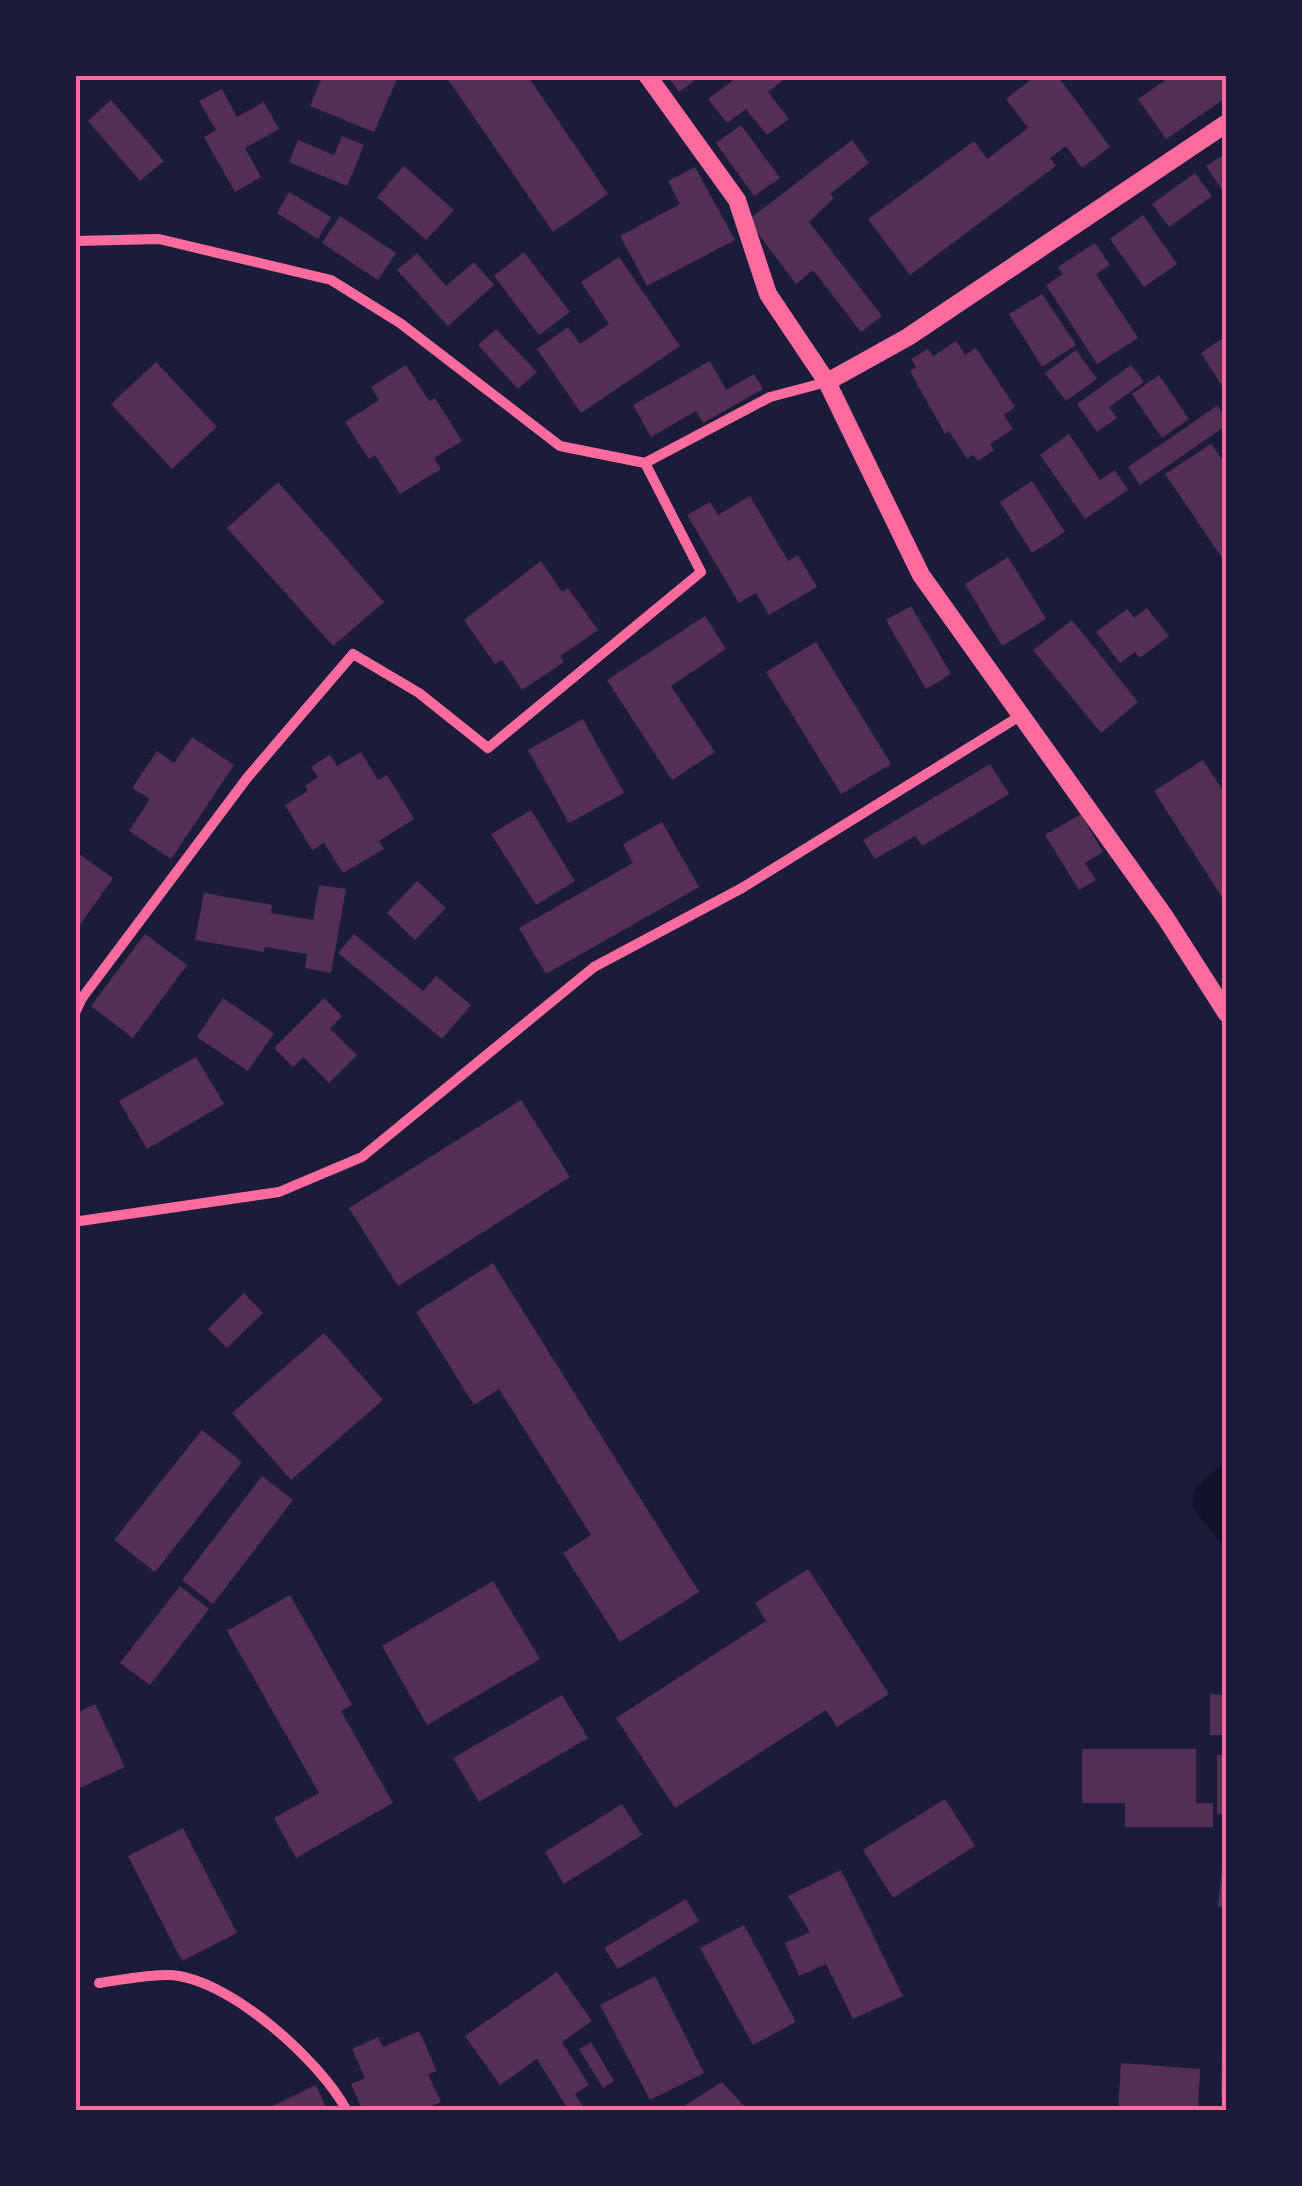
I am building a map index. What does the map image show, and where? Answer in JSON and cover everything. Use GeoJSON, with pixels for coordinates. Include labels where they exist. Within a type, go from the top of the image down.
{"type":"FeatureCollection","features":[{"type":"Feature","properties":{"kind":"street"},"geometry":{"type":"LineString","coordinates":[[647,75],[736,200],[768,294],[827,382],[921,575],[1165,917],[1227,1014]]}},
{"type":"Feature","properties":{"kind":"street"},"geometry":{"type":"LineString","coordinates":[[75,242],[159,240],[331,280],[400,323],[560,446],[645,463],[770,397],[827,382],[908,337],[1227,123]]}},
{"type":"Feature","properties":{"kind":"street"},"geometry":{"type":"LineString","coordinates":[[75,1013],[78,996],[247,778],[353,654],[418,693],[488,748],[701,572],[645,463]]}},
{"type":"Feature","properties":{"kind":"street"},"geometry":{"type":"LineString","coordinates":[[77,1221],[279,1192],[362,1157],[594,967],[742,888],[1020,716]]}},
{"type":"Feature","properties":{"kind":"street"},"geometry":{"type":"LineString","coordinates":[[99,1982],[172,1974],[226,1995],[292,2040],[347,2111]]}},
{"type":"Feature","properties":{"kind":"shaded area"},"geometry":{"type":"Polygon","coordinates":[[[1227,1459],[1227,1550],[1193,1509],[1194,1489],[1227,1459]]]}},
{"type":"Feature","properties":{"kind":"building"},"geometry":{"type":"Polygon","coordinates":[[[323,75],[397,79],[374,132],[310,106],[323,75]]]}},
{"type":"Feature","properties":{"kind":"building"},"geometry":{"type":"Polygon","coordinates":[[[445,75],[527,75],[608,194],[553,232],[445,75]]]}},
{"type":"Feature","properties":{"kind":"building"},"geometry":{"type":"Polygon","coordinates":[[[667,75],[702,75],[679,92],[667,75]]]}},
{"type":"Feature","properties":{"kind":"building"},"geometry":{"type":"Polygon","coordinates":[[[740,75],[790,75],[768,92],[789,119],[767,135],[746,109],[727,123],[708,99],[740,75]]]}},
{"type":"Feature","properties":{"kind":"building"},"geometry":{"type":"Polygon","coordinates":[[[1037,75],[1057,75],[1110,147],[1082,168],[1066,146],[1050,158],[1056,166],[910,275],[868,219],[974,141],[987,159],[1028,128],[1006,99],[1037,75]]]}},
{"type":"Feature","properties":{"kind":"building"},"geometry":{"type":"Polygon","coordinates":[[[1173,75],[1227,75],[1227,97],[1166,139],[1138,99],[1173,75]]]}},
{"type":"Feature","properties":{"kind":"building"},"geometry":{"type":"Polygon","coordinates":[[[222,89],[237,117],[264,102],[279,129],[245,148],[261,177],[235,192],[204,137],[216,130],[199,101],[222,89]]]}},
{"type":"Feature","properties":{"kind":"building"},"geometry":{"type":"Polygon","coordinates":[[[111,100],[164,161],[140,181],[88,121],[111,100]]]}},
{"type":"Feature","properties":{"kind":"building"},"geometry":{"type":"Polygon","coordinates":[[[741,125],[780,178],[754,196],[716,143],[741,125]]]}},
{"type":"Feature","properties":{"kind":"building"},"geometry":{"type":"Polygon","coordinates":[[[342,136],[364,145],[347,186],[289,162],[298,140],[334,155],[342,136]]]}},
{"type":"Feature","properties":{"kind":"building"},"geometry":{"type":"Polygon","coordinates":[[[852,140],[869,163],[830,194],[834,198],[809,222],[882,316],[861,332],[813,270],[796,284],[748,220],[852,140]]]}},
{"type":"Feature","properties":{"kind":"building"},"geometry":{"type":"Polygon","coordinates":[[[1227,153],[1227,197],[1206,166],[1227,153]]]}},
{"type":"Feature","properties":{"kind":"building"},"geometry":{"type":"Polygon","coordinates":[[[404,166],[454,210],[426,240],[377,197],[404,166]]]}},
{"type":"Feature","properties":{"kind":"building"},"geometry":{"type":"Polygon","coordinates":[[[695,167],[735,240],[647,286],[620,236],[680,204],[668,181],[695,167]]]}},
{"type":"Feature","properties":{"kind":"building"},"geometry":{"type":"Polygon","coordinates":[[[1195,173],[1212,196],[1169,227],[1152,204],[1195,173]]]}},
{"type":"Feature","properties":{"kind":"building"},"geometry":{"type":"Polygon","coordinates":[[[289,192],[331,217],[318,239],[277,213],[289,192]]]}},
{"type":"Feature","properties":{"kind":"building"},"geometry":{"type":"Polygon","coordinates":[[[1143,215],[1177,264],[1144,287],[1110,239],[1143,215]]]}},
{"type":"Feature","properties":{"kind":"building"},"geometry":{"type":"Polygon","coordinates":[[[340,216],[396,253],[378,280],[322,243],[340,216]]]}},
{"type":"Feature","properties":{"kind":"building"},"geometry":{"type":"Polygon","coordinates":[[[1095,243],[1110,265],[1096,274],[1138,338],[1097,364],[1046,285],[1063,274],[1058,267],[1095,243]]]}},
{"type":"Feature","properties":{"kind":"building"},"geometry":{"type":"Polygon","coordinates":[[[524,252],[570,312],[539,335],[494,276],[524,252]]]}},
{"type":"Feature","properties":{"kind":"building"},"geometry":{"type":"Polygon","coordinates":[[[417,253],[446,286],[474,262],[494,285],[448,326],[397,270],[417,253]]]}},
{"type":"Feature","properties":{"kind":"building"},"geometry":{"type":"Polygon","coordinates":[[[619,257],[680,346],[581,413],[537,349],[568,327],[580,344],[609,324],[581,282],[619,257]]]}},
{"type":"Feature","properties":{"kind":"building"},"geometry":{"type":"Polygon","coordinates":[[[1042,294],[1076,345],[1042,367],[1009,314],[1042,294]]]}},
{"type":"Feature","properties":{"kind":"building"},"geometry":{"type":"Polygon","coordinates":[[[1227,327],[1224,389],[1201,353],[1226,336],[1222,330],[1227,327]]]}},
{"type":"Feature","properties":{"kind":"building"},"geometry":{"type":"Polygon","coordinates":[[[496,329],[537,372],[518,389],[478,345],[496,329]]]}},
{"type":"Feature","properties":{"kind":"building"},"geometry":{"type":"Polygon","coordinates":[[[956,341],[965,355],[976,348],[1015,407],[1004,415],[1013,429],[990,444],[994,450],[978,461],[973,455],[967,459],[949,431],[945,434],[910,371],[916,367],[911,359],[928,349],[933,356],[956,341]]]}},
{"type":"Feature","properties":{"kind":"building"},"geometry":{"type":"Polygon","coordinates":[[[1076,350],[1097,379],[1066,401],[1045,373],[1076,350]]]}},
{"type":"Feature","properties":{"kind":"building"},"geometry":{"type":"Polygon","coordinates":[[[710,361],[726,390],[754,374],[763,389],[703,423],[696,411],[651,437],[633,405],[710,361]]]}},
{"type":"Feature","properties":{"kind":"building"},"geometry":{"type":"Polygon","coordinates":[[[156,362],[217,427],[172,469],[111,404],[156,362]]]}},
{"type":"Feature","properties":{"kind":"building"},"geometry":{"type":"Polygon","coordinates":[[[406,365],[429,401],[435,398],[462,441],[434,458],[441,469],[400,494],[375,455],[369,459],[345,422],[379,400],[371,387],[406,365]]]}},
{"type":"Feature","properties":{"kind":"building"},"geometry":{"type":"Polygon","coordinates":[[[1131,365],[1144,382],[1109,407],[1117,418],[1097,432],[1077,404],[1131,365]]]}},
{"type":"Feature","properties":{"kind":"building"},"geometry":{"type":"Polygon","coordinates":[[[1159,375],[1189,419],[1162,438],[1132,394],[1159,375]]]}},
{"type":"Feature","properties":{"kind":"building"},"geometry":{"type":"Polygon","coordinates":[[[1218,405],[1227,425],[1140,485],[1128,467],[1218,405]]]}},
{"type":"Feature","properties":{"kind":"building"},"geometry":{"type":"Polygon","coordinates":[[[1069,434],[1100,480],[1115,470],[1128,490],[1085,519],[1040,455],[1069,434]]]}},
{"type":"Feature","properties":{"kind":"building"},"geometry":{"type":"Polygon","coordinates":[[[1211,444],[1227,466],[1227,565],[1165,474],[1211,444]]]}},
{"type":"Feature","properties":{"kind":"building"},"geometry":{"type":"Polygon","coordinates":[[[1032,481],[1065,532],[1032,553],[1000,502],[1032,481]]]}},
{"type":"Feature","properties":{"kind":"building"},"geometry":{"type":"Polygon","coordinates":[[[278,482],[384,602],[333,646],[227,528],[278,482]]]}},
{"type":"Feature","properties":{"kind":"building"},"geometry":{"type":"Polygon","coordinates":[[[750,496],[788,561],[798,555],[817,587],[769,615],[756,593],[739,603],[687,515],[710,502],[718,515],[750,496]]]}},
{"type":"Feature","properties":{"kind":"building"},"geometry":{"type":"Polygon","coordinates":[[[1008,557],[1046,619],[1002,646],[965,584],[1008,557]]]}},
{"type":"Feature","properties":{"kind":"building"},"geometry":{"type":"Polygon","coordinates":[[[541,561],[562,592],[568,588],[598,630],[560,656],[564,662],[522,690],[502,660],[495,664],[464,620],[541,561]]]}},
{"type":"Feature","properties":{"kind":"building"},"geometry":{"type":"Polygon","coordinates":[[[911,606],[951,674],[926,689],[886,620],[911,606]]]}},
{"type":"Feature","properties":{"kind":"building"},"geometry":{"type":"Polygon","coordinates":[[[1147,608],[1169,636],[1140,658],[1135,652],[1120,663],[1096,632],[1127,609],[1134,618],[1147,608]]]}},
{"type":"Feature","properties":{"kind":"building"},"geometry":{"type":"Polygon","coordinates":[[[705,616],[726,649],[671,686],[715,752],[672,780],[607,680],[705,616]]]}},
{"type":"Feature","properties":{"kind":"building"},"geometry":{"type":"Polygon","coordinates":[[[1072,620],[1138,702],[1101,733],[1033,650],[1072,620]]]}},
{"type":"Feature","properties":{"kind":"building"},"geometry":{"type":"Polygon","coordinates":[[[816,642],[891,764],[841,794],[766,672],[816,642]]]}},
{"type":"Feature","properties":{"kind":"building"},"geometry":{"type":"Polygon","coordinates":[[[583,719],[624,793],[569,823],[528,750],[583,719]]]}},
{"type":"Feature","properties":{"kind":"building"},"geometry":{"type":"Polygon","coordinates":[[[192,737],[234,765],[171,859],[129,831],[150,799],[132,788],[157,751],[174,763],[192,737]]]}},
{"type":"Feature","properties":{"kind":"building"},"geometry":{"type":"Polygon","coordinates":[[[361,752],[378,780],[387,775],[414,819],[379,841],[384,849],[343,873],[324,843],[312,850],[285,805],[308,791],[305,786],[318,777],[311,767],[330,755],[337,766],[361,752]]]}},
{"type":"Feature","properties":{"kind":"building"},"geometry":{"type":"Polygon","coordinates":[[[1203,760],[1227,797],[1227,905],[1154,791],[1203,760]]]}},
{"type":"Feature","properties":{"kind":"building"},"geometry":{"type":"Polygon","coordinates":[[[990,764],[1009,794],[922,846],[915,836],[875,859],[863,840],[990,764]]]}},
{"type":"Feature","properties":{"kind":"building"},"geometry":{"type":"Polygon","coordinates":[[[531,810],[575,881],[536,905],[491,834],[531,810]]]}},
{"type":"Feature","properties":{"kind":"building"},"geometry":{"type":"Polygon","coordinates":[[[1081,814],[1103,852],[1085,863],[1096,880],[1079,890],[1045,835],[1081,814]]]}},
{"type":"Feature","properties":{"kind":"building"},"geometry":{"type":"Polygon","coordinates":[[[662,822],[699,887],[546,974],[519,928],[633,863],[623,844],[662,822]]]}},
{"type":"Feature","properties":{"kind":"building"},"geometry":{"type":"Polygon","coordinates":[[[75,851],[113,878],[75,932],[75,851]]]}},
{"type":"Feature","properties":{"kind":"building"},"geometry":{"type":"Polygon","coordinates":[[[417,881],[446,908],[415,940],[387,913],[417,881]]]}},
{"type":"Feature","properties":{"kind":"building"},"geometry":{"type":"Polygon","coordinates":[[[319,885],[346,889],[331,973],[305,968],[307,954],[265,947],[264,952],[195,940],[204,893],[272,905],[271,913],[313,920],[319,885]]]}},
{"type":"Feature","properties":{"kind":"building"},"geometry":{"type":"Polygon","coordinates":[[[145,934],[187,965],[133,1038],[91,1006],[145,934]]]}},
{"type":"Feature","properties":{"kind":"building"},"geometry":{"type":"Polygon","coordinates":[[[354,934],[423,991],[436,976],[471,1005],[442,1039],[338,953],[354,934]]]}},
{"type":"Feature","properties":{"kind":"building"},"geometry":{"type":"Polygon","coordinates":[[[223,998],[274,1033],[248,1071],[197,1037],[223,998]]]}},
{"type":"Feature","properties":{"kind":"building"},"geometry":{"type":"Polygon","coordinates":[[[324,998],[342,1016],[330,1029],[357,1055],[329,1083],[303,1057],[293,1067],[274,1048],[324,998]]]}},
{"type":"Feature","properties":{"kind":"building"},"geometry":{"type":"Polygon","coordinates":[[[196,1057],[224,1104],[147,1149],[119,1101],[196,1057]]]}},
{"type":"Feature","properties":{"kind":"building"},"geometry":{"type":"Polygon","coordinates":[[[521,1100],[570,1177],[398,1286],[349,1208],[521,1100]]]}},
{"type":"Feature","properties":{"kind":"building"},"geometry":{"type":"Polygon","coordinates":[[[493,1263],[699,1592],[620,1642],[563,1553],[591,1535],[499,1389],[474,1405],[416,1312],[493,1263]]]}},
{"type":"Feature","properties":{"kind":"building"},"geometry":{"type":"Polygon","coordinates":[[[244,1293],[263,1313],[227,1348],[208,1329],[244,1293]]]}},
{"type":"Feature","properties":{"kind":"building"},"geometry":{"type":"Polygon","coordinates":[[[324,1333],[383,1400],[291,1480],[232,1413],[324,1333]]]}},
{"type":"Feature","properties":{"kind":"building"},"geometry":{"type":"Polygon","coordinates":[[[202,1430],[242,1462],[155,1572],[114,1540],[202,1430]]]}},
{"type":"Feature","properties":{"kind":"building"},"geometry":{"type":"Polygon","coordinates":[[[262,1476],[293,1500],[213,1604],[182,1580],[262,1476]]]}},
{"type":"Feature","properties":{"kind":"building"},"geometry":{"type":"Polygon","coordinates":[[[808,1569],[889,1694],[837,1727],[826,1710],[675,1808],[616,1718],[766,1621],[755,1603],[808,1569]]]}},
{"type":"Feature","properties":{"kind":"building"},"geometry":{"type":"Polygon","coordinates":[[[493,1581],[540,1659],[427,1725],[382,1646],[493,1581]]]}},
{"type":"Feature","properties":{"kind":"building"},"geometry":{"type":"Polygon","coordinates":[[[180,1586],[209,1609],[150,1685],[120,1663],[180,1586]]]}},
{"type":"Feature","properties":{"kind":"building"},"geometry":{"type":"Polygon","coordinates":[[[290,1595],[352,1705],[341,1711],[393,1803],[296,1858],[274,1818],[319,1793],[227,1631],[290,1595]]]}},
{"type":"Feature","properties":{"kind":"building"},"geometry":{"type":"Polygon","coordinates":[[[1210,1694],[1227,1695],[1227,1735],[1210,1735],[1210,1694]]]}},
{"type":"Feature","properties":{"kind":"building"},"geometry":{"type":"Polygon","coordinates":[[[562,1695],[588,1738],[479,1802],[453,1758],[562,1695]]]}},
{"type":"Feature","properties":{"kind":"building"},"geometry":{"type":"Polygon","coordinates":[[[95,1704],[125,1767],[75,1790],[75,1714],[95,1704]]]}},
{"type":"Feature","properties":{"kind":"building"},"geometry":{"type":"Polygon","coordinates":[[[1082,1749],[1196,1749],[1196,1803],[1213,1803],[1213,1827],[1125,1827],[1125,1803],[1082,1803],[1082,1749]]]}},
{"type":"Feature","properties":{"kind":"building"},"geometry":{"type":"Polygon","coordinates":[[[1217,1755],[1227,1755],[1227,1814],[1217,1814],[1217,1755]]]}},
{"type":"Feature","properties":{"kind":"building"},"geometry":{"type":"Polygon","coordinates":[[[945,1799],[975,1846],[893,1898],[863,1850],[945,1799]]]}},
{"type":"Feature","properties":{"kind":"building"},"geometry":{"type":"Polygon","coordinates":[[[622,1804],[642,1835],[564,1884],[545,1852],[622,1804]]]}},
{"type":"Feature","properties":{"kind":"building"},"geometry":{"type":"Polygon","coordinates":[[[183,1828],[237,1933],[182,1961],[128,1856],[183,1828]]]}},
{"type":"Feature","properties":{"kind":"building"},"geometry":{"type":"Polygon","coordinates":[[[1223,1858],[1227,1858],[1227,1907],[1218,1907],[1223,1858]]]}},
{"type":"Feature","properties":{"kind":"building"},"geometry":{"type":"Polygon","coordinates":[[[841,1870],[903,1996],[853,2019],[826,1964],[799,1976],[785,1943],[810,1932],[788,1896],[841,1870]]]}},
{"type":"Feature","properties":{"kind":"building"},"geometry":{"type":"Polygon","coordinates":[[[686,1899],[699,1921],[618,1969],[604,1948],[686,1899]]]}},
{"type":"Feature","properties":{"kind":"building"},"geometry":{"type":"Polygon","coordinates":[[[744,1925],[796,2022],[753,2045],[700,1948],[744,1925]]]}},
{"type":"Feature","properties":{"kind":"building"},"geometry":{"type":"Polygon","coordinates":[[[557,1972],[592,2021],[562,2042],[589,2085],[575,2094],[586,2111],[569,2111],[537,2059],[500,2085],[465,2036],[557,1972]]]}},
{"type":"Feature","properties":{"kind":"building"},"geometry":{"type":"Polygon","coordinates":[[[655,1976],[704,2073],[650,2100],[600,2005],[655,1976]]]}},
{"type":"Feature","properties":{"kind":"building"},"geometry":{"type":"Polygon","coordinates":[[[419,2031],[437,2071],[428,2074],[441,2102],[421,2111],[363,2111],[351,2084],[365,2078],[352,2049],[378,2037],[383,2047],[419,2031]]]}},
{"type":"Feature","properties":{"kind":"building"},"geometry":{"type":"Polygon","coordinates":[[[591,2042],[614,2081],[603,2088],[579,2049],[591,2042]]]}},
{"type":"Feature","properties":{"kind":"building"},"geometry":{"type":"Polygon","coordinates":[[[1227,2050],[1227,2098],[1221,2098],[1222,2051],[1227,2050]]]}},
{"type":"Feature","properties":{"kind":"building"},"geometry":{"type":"Polygon","coordinates":[[[1121,2063],[1200,2069],[1198,2111],[1118,2111],[1121,2063]]]}},
{"type":"Feature","properties":{"kind":"building"},"geometry":{"type":"Polygon","coordinates":[[[722,2082],[749,2111],[676,2111],[722,2082]]]}},
{"type":"Feature","properties":{"kind":"building"},"geometry":{"type":"Polygon","coordinates":[[[316,2085],[328,2111],[262,2111],[316,2085]]]}}]}
